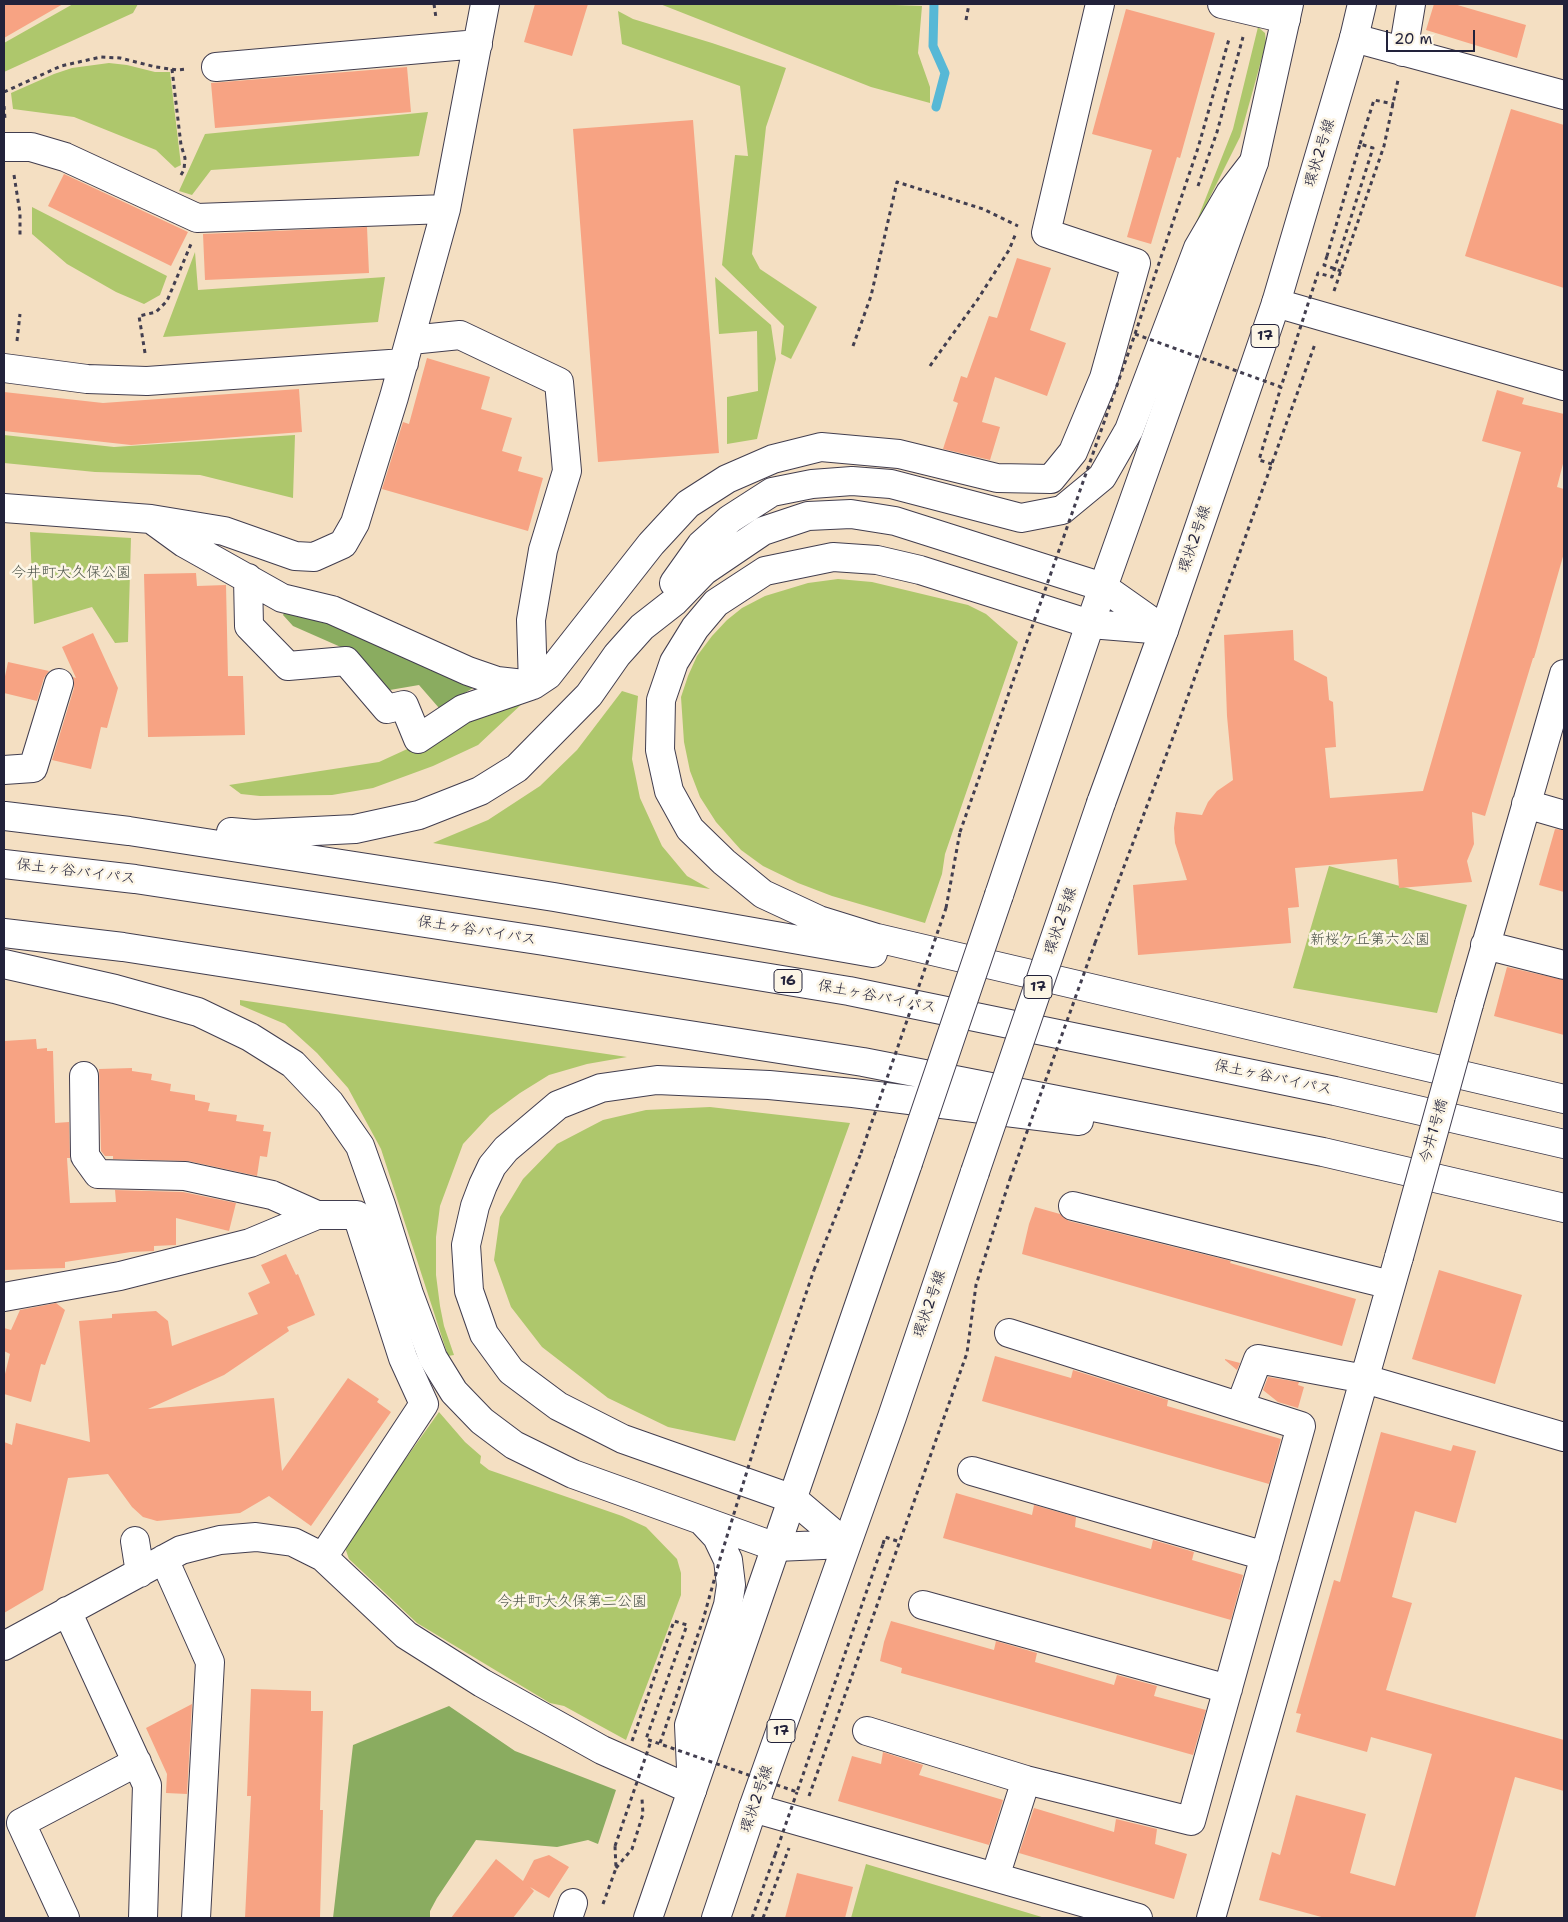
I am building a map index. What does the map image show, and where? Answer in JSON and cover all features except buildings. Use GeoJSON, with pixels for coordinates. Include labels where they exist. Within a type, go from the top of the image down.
{"type":"FeatureCollection","features":[{"type":"Feature","properties":{"kind":"main road"},"geometry":{"type":"LineString","coordinates":[[4,508],[151,519],[224,531],[296,556],[314,557],[343,544],[355,523],[408,351],[446,209],[485,4]]}},
{"type":"Feature","properties":{"kind":"main road"},"geometry":{"type":"LineString","coordinates":[[248,578],[249,626],[288,666],[346,661],[387,709],[404,705],[418,739],[463,709],[534,685],[548,675],[651,544],[688,504],[727,479],[773,459],[820,447],[899,454],[997,478],[1051,479],[1073,452],[1104,378],[1136,264],[1046,233],[1100,4]]}},
{"type":"Feature","properties":{"kind":"main road"},"geometry":{"type":"LineString","coordinates":[[648,1918],[908,1163],[1090,624],[1254,162],[1288,12],[1222,4]]}},
{"type":"Feature","properties":{"kind":"main road","name":"環状2号線"},"geometry":{"type":"LineString","coordinates":[[716,1918],[1276,303],[1354,38],[1362,4]]}},
{"type":"Feature","properties":{"kind":"main road"},"geometry":{"type":"LineString","coordinates":[[1403,52],[1412,4]]}},
{"type":"Feature","properties":{"kind":"main road"},"geometry":{"type":"LineString","coordinates":[[1354,38],[1564,95]]}},
{"type":"Feature","properties":{"kind":"main road"},"geometry":{"type":"LineString","coordinates":[[216,67],[478,44]]}},
{"type":"Feature","properties":{"kind":"main road"},"geometry":{"type":"LineString","coordinates":[[4,147],[31,147],[65,157],[197,218],[446,209]]}},
{"type":"Feature","properties":{"kind":"main road"},"geometry":{"type":"LineString","coordinates":[[4,816],[254,834],[354,830],[419,814],[480,791],[517,768],[590,695],[617,655],[642,627],[701,545],[730,519],[772,492],[812,484],[852,481],[891,484],[1020,518],[1062,510],[1102,477],[1129,430],[1198,248],[1230,193],[1254,162]]}},
{"type":"Feature","properties":{"kind":"main road"},"geometry":{"type":"LineString","coordinates":[[1276,303],[1564,386]]}},
{"type":"Feature","properties":{"kind":"main road"},"geometry":{"type":"LineString","coordinates":[[4,368],[87,379],[148,381],[408,351],[460,335],[559,382],[567,471],[543,550],[531,620],[534,685]]}},
{"type":"Feature","properties":{"kind":"main road"},"geometry":{"type":"LineString","coordinates":[[642,627],[674,602],[704,571],[763,531],[808,516],[851,514],[895,521],[1103,587],[1164,630]]}},
{"type":"Feature","properties":{"kind":"main road"},"geometry":{"type":"LineString","coordinates":[[151,519],[184,543],[282,598],[332,610],[468,672],[497,681],[534,685]]}},
{"type":"Feature","properties":{"kind":"main road"},"geometry":{"type":"LineString","coordinates":[[1164,630],[1090,624],[920,570],[877,560],[833,557],[765,571],[716,603],[695,628],[674,662],[661,700],[660,750],[668,791],[690,829],[724,862],[763,894],[819,920],[878,938],[1564,1099]]}},
{"type":"Feature","properties":{"kind":"main road","name":"今井1号橋"},"geometry":{"type":"LineString","coordinates":[[1211,1918],[1365,1379],[1485,945],[1563,681]]}},
{"type":"Feature","properties":{"kind":"main road"},"geometry":{"type":"LineString","coordinates":[[4,770],[33,768],[59,683]]}},
{"type":"Feature","properties":{"kind":"main road"},"geometry":{"type":"LineString","coordinates":[[1526,804],[1564,815]]}},
{"type":"Feature","properties":{"kind":"main road"},"geometry":{"type":"LineString","coordinates":[[4,816],[138,832],[544,896],[848,948],[1346,1048]]}},
{"type":"Feature","properties":{"kind":"main road","name":"保土ヶ谷バイパス"},"geometry":{"type":"LineString","coordinates":[[4,864],[145,880],[544,941],[849,991],[1335,1091],[1564,1144]]}},
{"type":"Feature","properties":{"kind":"main road"},"geometry":{"type":"LineString","coordinates":[[4,933],[123,947],[863,1062],[1323,1152],[1564,1208]]}},
{"type":"Feature","properties":{"kind":"main road"},"geometry":{"type":"LineString","coordinates":[[1485,945],[1564,965]]}},
{"type":"Feature","properties":{"kind":"main road"},"geometry":{"type":"LineString","coordinates":[[4,964],[115,989],[198,1012],[250,1037],[293,1064],[330,1103],[360,1146],[409,1294],[434,1358],[454,1392],[482,1421],[514,1445],[573,1474],[776,1547],[846,1544]]}},
{"type":"Feature","properties":{"kind":"main road"},"geometry":{"type":"LineString","coordinates":[[84,1076],[85,1156],[98,1174],[185,1176],[272,1194],[317,1215]]}},
{"type":"Feature","properties":{"kind":"main road"},"geometry":{"type":"LineString","coordinates":[[846,1544],[793,1499],[623,1438],[558,1406],[511,1371],[484,1334],[469,1291],[466,1245],[475,1206],[492,1166],[506,1148],[558,1105],[601,1088],[657,1080],[769,1085],[853,1093],[1323,1152]]}},
{"type":"Feature","properties":{"kind":"main road"},"geometry":{"type":"LineString","coordinates":[[1073,1206],[1391,1285]]}},
{"type":"Feature","properties":{"kind":"main road"},"geometry":{"type":"LineString","coordinates":[[4,1298],[120,1276],[250,1244],[317,1215],[357,1215],[403,1358],[424,1404],[323,1557]]}},
{"type":"Feature","properties":{"kind":"main road"},"geometry":{"type":"LineString","coordinates":[[867,1731],[1026,1780],[1191,1821],[1301,1426],[1009,1333]]}},
{"type":"Feature","properties":{"kind":"main road"},"geometry":{"type":"LineString","coordinates":[[1240,1406],[1258,1359],[1365,1379],[1564,1436]]}},
{"type":"Feature","properties":{"kind":"main road"},"geometry":{"type":"LineString","coordinates":[[972,1471],[1265,1556]]}},
{"type":"Feature","properties":{"kind":"main road"},"geometry":{"type":"LineString","coordinates":[[692,1790],[688,1725],[728,1605],[731,1586],[728,1560],[717,1537],[703,1522]]}},
{"type":"Feature","properties":{"kind":"main road"},"geometry":{"type":"LineString","coordinates":[[4,1646],[181,1550],[220,1540],[256,1537],[293,1542],[323,1557],[406,1635],[482,1683],[602,1750],[692,1790]]}},
{"type":"Feature","properties":{"kind":"main road"},"geometry":{"type":"LineString","coordinates":[[135,1541],[140,1572]]}},
{"type":"Feature","properties":{"kind":"main road"},"geometry":{"type":"LineString","coordinates":[[164,1560],[210,1662],[196,1918]]}},
{"type":"Feature","properties":{"kind":"main road"},"geometry":{"type":"LineString","coordinates":[[923,1605],[1228,1690]]}},
{"type":"Feature","properties":{"kind":"main road"},"geometry":{"type":"LineString","coordinates":[[67,1611],[147,1785],[142,1918]]}},
{"type":"Feature","properties":{"kind":"main road"},"geometry":{"type":"LineString","coordinates":[[64,1918],[21,1823],[137,1762]]}},
{"type":"Feature","properties":{"kind":"main road"},"geometry":{"type":"LineString","coordinates":[[995,1878],[1026,1780]]}},
{"type":"Feature","properties":{"kind":"main road"},"geometry":{"type":"LineString","coordinates":[[753,1808],[1138,1918]]}},
{"type":"Feature","properties":{"kind":"path"},"geometry":{"type":"LineString","coordinates":[[966,20],[969,4]]}},
{"type":"Feature","properties":{"kind":"path"},"geometry":{"type":"LineString","coordinates":[[660,1743],[703,1620],[764,1416],[814,1270],[861,1153],[946,908],[960,832],[1135,334],[1198,148],[1229,39]]}},
{"type":"Feature","properties":{"kind":"path"},"geometry":{"type":"LineString","coordinates":[[763,1918],[800,1821],[968,1353],[976,1286],[1010,1180],[1095,942],[1175,732],[1272,464],[1384,146],[1403,52]]}},
{"type":"Feature","properties":{"kind":"path"},"geometry":{"type":"LineString","coordinates":[[4,92],[61,66],[101,57],[120,58],[172,69],[216,67]]}},
{"type":"Feature","properties":{"kind":"path"},"geometry":{"type":"LineString","coordinates":[[164,203],[184,170],[185,158],[181,145],[172,69]]}},
{"type":"Feature","properties":{"kind":"path"},"geometry":{"type":"LineString","coordinates":[[1341,271],[1324,265],[1360,144],[1374,100],[1394,104]]}},
{"type":"Feature","properties":{"kind":"path"},"geometry":{"type":"LineString","coordinates":[[1272,464],[1259,460],[1262,449],[1318,273],[1332,277],[1335,268],[1373,148],[1360,144]]}},
{"type":"Feature","properties":{"kind":"path"},"geometry":{"type":"LineString","coordinates":[[853,346],[871,296],[896,182],[983,209],[1018,226],[1010,250],[930,366]]}},
{"type":"Feature","properties":{"kind":"path"},"geometry":{"type":"LineString","coordinates":[[16,187],[20,213],[20,236]]}},
{"type":"Feature","properties":{"kind":"path"},"geometry":{"type":"LineString","coordinates":[[148,381],[139,316],[156,312],[167,301],[195,236],[197,218]]}},
{"type":"Feature","properties":{"kind":"path"},"geometry":{"type":"LineString","coordinates":[[1135,334],[1281,387]]}},
{"type":"Feature","properties":{"kind":"path"},"geometry":{"type":"LineString","coordinates":[[752,1918],[885,1537],[900,1542]]}},
{"type":"Feature","properties":{"kind":"path"},"geometry":{"type":"LineString","coordinates":[[632,1742],[674,1621],[687,1625],[646,1739],[797,1792]]}},
{"type":"Feature","properties":{"kind":"path"},"geometry":{"type":"LineString","coordinates":[[601,1910],[616,1868],[615,1846],[651,1741]]}},
{"type":"Feature","properties":{"kind":"green space"},"geometry":{"type":"Polygon","coordinates":[[[73,4],[138,4],[133,13],[4,72],[4,43],[73,4]]]}},
{"type":"Feature","properties":{"kind":"green space"},"geometry":{"type":"Polygon","coordinates":[[[660,4],[868,4],[922,6],[918,53],[930,87],[930,103],[871,87],[660,4]]]}},
{"type":"Feature","properties":{"kind":"green space"},"geometry":{"type":"Polygon","coordinates":[[[618,11],[633,19],[786,68],[766,127],[752,254],[760,269],[817,307],[791,359],[781,354],[784,326],[722,265],[735,155],[748,156],[740,86],[622,44],[618,11]]]}},
{"type":"Feature","properties":{"kind":"green space"},"geometry":{"type":"Polygon","coordinates":[[[1258,27],[1265,33],[1266,43],[1240,137],[1192,233],[1233,129],[1258,27]]]}},
{"type":"Feature","properties":{"kind":"green space"},"geometry":{"type":"Polygon","coordinates":[[[109,63],[155,72],[170,72],[181,165],[175,168],[156,150],[74,117],[13,109],[11,93],[72,68],[109,63]]]}},
{"type":"Feature","properties":{"kind":"green space"},"geometry":{"type":"Polygon","coordinates":[[[428,112],[419,156],[211,170],[192,195],[179,191],[205,134],[428,112]]]}},
{"type":"Feature","properties":{"kind":"green space"},"geometry":{"type":"Polygon","coordinates":[[[32,207],[167,276],[160,295],[144,304],[116,292],[67,264],[32,234],[32,207]]]}},
{"type":"Feature","properties":{"kind":"green space"},"geometry":{"type":"Polygon","coordinates":[[[195,252],[198,290],[385,277],[378,322],[163,337],[195,252]]]}},
{"type":"Feature","properties":{"kind":"green space"},"geometry":{"type":"Polygon","coordinates":[[[715,277],[771,325],[776,359],[757,439],[727,444],[727,397],[758,391],[757,331],[719,334],[715,277]]]}},
{"type":"Feature","properties":{"kind":"green space"},"geometry":{"type":"Polygon","coordinates":[[[4,435],[114,447],[295,435],[293,498],[200,475],[95,472],[4,463],[4,435]]]}},
{"type":"Feature","properties":{"kind":"green space","name":"今井町大久保公園"},"geometry":{"type":"Polygon","coordinates":[[[30,532],[131,538],[128,642],[115,643],[92,607],[34,624],[30,532]]]}},
{"type":"Feature","properties":{"kind":"green space"},"geometry":{"type":"Polygon","coordinates":[[[838,579],[872,582],[968,605],[986,614],[1018,642],[945,854],[942,874],[925,923],[832,896],[798,883],[763,866],[741,850],[716,822],[700,797],[690,771],[684,742],[681,697],[697,656],[712,636],[742,608],[765,596],[808,583],[838,579]]]}},
{"type":"Feature","properties":{"kind":"green space"},"geometry":{"type":"Polygon","coordinates":[[[290,602],[485,681],[439,708],[419,685],[384,691],[343,648],[293,626],[283,615],[290,602]]]}},
{"type":"Feature","properties":{"kind":"green space"},"geometry":{"type":"Polygon","coordinates":[[[622,691],[638,696],[632,759],[640,798],[662,846],[687,876],[710,889],[433,843],[488,820],[540,786],[577,750],[622,691]]]}},
{"type":"Feature","properties":{"kind":"green space"},"geometry":{"type":"Polygon","coordinates":[[[525,701],[478,745],[433,766],[373,788],[332,795],[260,796],[241,794],[229,785],[379,762],[416,745],[452,722],[525,701]]]}},
{"type":"Feature","properties":{"kind":"green space","name":"新桜ケ丘第六公園"},"geometry":{"type":"Polygon","coordinates":[[[1329,866],[1467,905],[1437,1013],[1293,988],[1329,866]]]}},
{"type":"Feature","properties":{"kind":"green space"},"geometry":{"type":"Polygon","coordinates":[[[240,1000],[627,1057],[587,1064],[549,1075],[490,1115],[463,1144],[440,1206],[436,1237],[436,1275],[440,1306],[444,1326],[454,1355],[448,1356],[381,1149],[348,1088],[317,1053],[285,1024],[240,1005],[240,1000]]]}},
{"type":"Feature","properties":{"kind":"green space"},"geometry":{"type":"Polygon","coordinates":[[[710,1107],[850,1123],[735,1441],[668,1427],[608,1398],[542,1347],[511,1307],[494,1260],[500,1217],[523,1179],[557,1144],[603,1120],[646,1110],[710,1107]]]}},
{"type":"Feature","properties":{"kind":"green space","name":"今井町大久保第二公園"},"geometry":{"type":"Polygon","coordinates":[[[439,1412],[465,1442],[481,1456],[480,1463],[489,1470],[622,1516],[646,1527],[677,1559],[681,1573],[681,1595],[626,1740],[564,1706],[550,1703],[417,1623],[349,1559],[344,1545],[439,1412]]]}},
{"type":"Feature","properties":{"kind":"green space"},"geometry":{"type":"Polygon","coordinates":[[[449,1706],[515,1751],[616,1790],[598,1844],[588,1840],[557,1847],[476,1840],[437,1898],[430,1911],[430,1918],[333,1918],[353,1745],[449,1706]]]}},
{"type":"Feature","properties":{"kind":"green space"},"geometry":{"type":"Polygon","coordinates":[[[866,1864],[1045,1918],[851,1918],[866,1864]]]}},
{"type":"Feature","properties":{"kind":"waterway"},"geometry":{"type":"LineString","coordinates":[[934,4],[933,46],[945,73],[936,107]]}}]}
